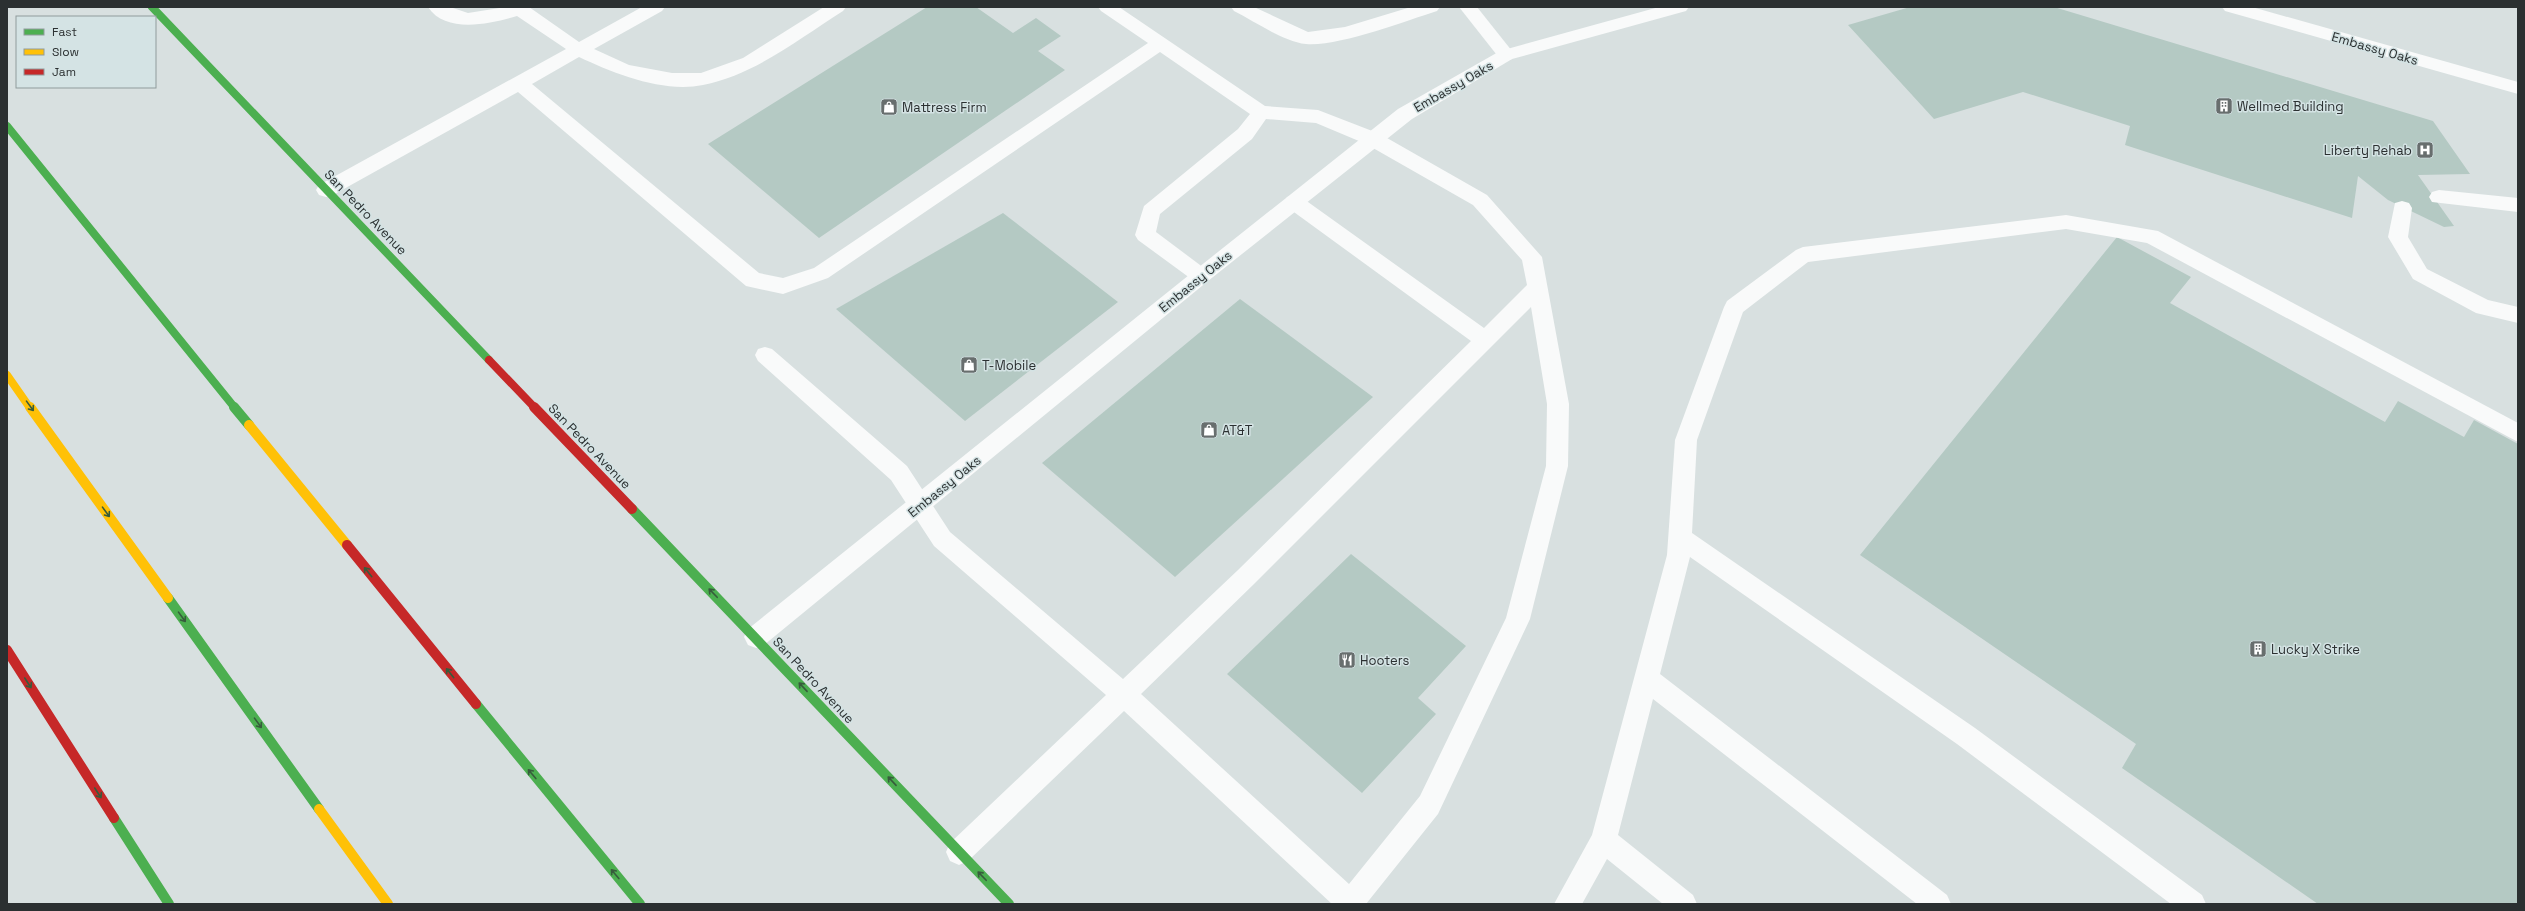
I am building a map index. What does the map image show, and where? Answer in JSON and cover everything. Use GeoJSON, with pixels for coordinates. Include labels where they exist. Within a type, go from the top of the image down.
{"type":"FeatureCollection","features":[{"type":"Feature","properties":{"kind":"main road","name":"San Pedro Avenue"},"geometry":{"type":"LineString","coordinates":[[152,7],[756,637],[1009,904]]}},
{"type":"Feature","properties":{"kind":"main road"},"geometry":{"type":"LineString","coordinates":[[7,126],[500,734],[640,904]]}},
{"type":"Feature","properties":{"kind":"main road"},"geometry":{"type":"LineString","coordinates":[[7,375],[388,904]]}},
{"type":"Feature","properties":{"kind":"main road"},"geometry":{"type":"LineString","coordinates":[[7,650],[169,904]]}},
{"type":"Feature","properties":{"kind":"street"},"geometry":{"type":"LineString","coordinates":[[438,7],[449,16],[475,20],[521,8],[579,50],[625,71],[672,79],[702,79],[750,62],[837,7]]}},
{"type":"Feature","properties":{"kind":"street"},"geometry":{"type":"LineString","coordinates":[[326,190],[521,84],[656,7]]}},
{"type":"Feature","properties":{"kind":"street"},"geometry":{"type":"LineString","coordinates":[[764,355],[899,473],[942,539],[1123,694],[1349,903],[1429,805],[1518,619],[1557,466],[1558,404],[1532,257],[1480,200],[1373,139],[1318,118],[1261,112],[1107,7]]}},
{"type":"Feature","properties":{"kind":"street"},"geometry":{"type":"LineString","coordinates":[[1240,7],[1285,30],[1307,38],[1346,33],[1431,7]]}},
{"type":"Feature","properties":{"kind":"street"},"geometry":{"type":"LineString","coordinates":[[1468,7],[1506,55]]}},
{"type":"Feature","properties":{"kind":"street","name":"Embassy Oaks"},"geometry":{"type":"LineString","coordinates":[[756,637],[920,506],[1201,276],[1405,114],[1506,55],[1680,7]]}},
{"type":"Feature","properties":{"kind":"street","name":"Embassy Oaks"},"geometry":{"type":"LineString","coordinates":[[2231,7],[2518,88]]}},
{"type":"Feature","properties":{"kind":"street"},"geometry":{"type":"LineString","coordinates":[[521,84],[753,280],[783,286],[821,273],[1161,43]]}},
{"type":"Feature","properties":{"kind":"street"},"geometry":{"type":"LineString","coordinates":[[1201,276],[1145,235],[1151,211],[1245,134],[1261,112]]}},
{"type":"Feature","properties":{"kind":"street"},"geometry":{"type":"LineString","coordinates":[[2439,197],[2518,205]]}},
{"type":"Feature","properties":{"kind":"street"},"geometry":{"type":"LineString","coordinates":[[1294,202],[1484,339]]}},
{"type":"Feature","properties":{"kind":"street"},"geometry":{"type":"LineString","coordinates":[[2402,208],[2398,237],[2420,274],[2483,307],[2518,315]]}},
{"type":"Feature","properties":{"kind":"street"},"geometry":{"type":"LineString","coordinates":[[1567,904],[1604,840],[1679,555],[1686,440],[1734,307],[1803,255],[1944,236],[2066,222],[2151,236],[2518,433]]}},
{"type":"Feature","properties":{"kind":"street"},"geometry":{"type":"LineString","coordinates":[[960,852],[1246,577],[1538,287]]}},
{"type":"Feature","properties":{"kind":"street"},"geometry":{"type":"LineString","coordinates":[[1680,537],[1966,736],[2193,904]]}},
{"type":"Feature","properties":{"kind":"street"},"geometry":{"type":"LineString","coordinates":[[1647,679],[1938,904]]}},
{"type":"Feature","properties":{"kind":"street"},"geometry":{"type":"LineString","coordinates":[[1604,840],[1684,904]]}},
{"type":"Feature","properties":{"kind":"building","name":"Mattress Firm"},"geometry":{"type":"Polygon","coordinates":[[[927,7],[976,7],[1013,33],[1036,18],[1061,36],[1038,51],[1065,70],[819,238],[708,144],[927,7]]]}},
{"type":"Feature","properties":{"kind":"building","name":"Wellmed Building"},"geometry":{"type":"Polygon","coordinates":[[[1910,7],[2054,7],[2433,121],[2470,174],[2418,175],[2454,226],[2444,227],[2388,200],[2358,176],[2352,218],[2125,145],[2130,126],[2023,92],[1934,119],[1848,25],[1910,7]]]}},
{"type":"Feature","properties":{"kind":"building","name":"T-Mobile"},"geometry":{"type":"Polygon","coordinates":[[[1003,213],[1118,302],[965,421],[836,309],[1003,213]]]}},
{"type":"Feature","properties":{"kind":"building","name":"Lucky X Strike"},"geometry":{"type":"Polygon","coordinates":[[[2117,237],[2191,277],[2170,303],[2385,422],[2398,401],[2464,437],[2474,420],[2518,444],[2518,904],[2318,904],[2122,768],[2136,744],[1860,555],[2117,237]]]}},
{"type":"Feature","properties":{"kind":"building","name":"AT&T"},"geometry":{"type":"Polygon","coordinates":[[[1240,299],[1373,397],[1175,577],[1042,463],[1240,299]]]}},
{"type":"Feature","properties":{"kind":"building","name":"Hooters"},"geometry":{"type":"Polygon","coordinates":[[[1351,554],[1466,646],[1418,698],[1436,714],[1362,793],[1227,674],[1351,554]]]}},
{"type":"Feature","properties":{"kind":"traffic: fast"},"geometry":{"type":"LineString","coordinates":[[152,7],[489,360]]}},
{"type":"Feature","properties":{"kind":"traffic: fast"},"geometry":{"type":"LineString","coordinates":[[7,126],[249,425]]}},
{"type":"Feature","properties":{"kind":"traffic: fast"},"geometry":{"type":"LineString","coordinates":[[632,509],[1009,904]]}},
{"type":"Feature","properties":{"kind":"traffic: fast"},"geometry":{"type":"LineString","coordinates":[[168,598],[319,809]]}},
{"type":"Feature","properties":{"kind":"traffic: fast"},"geometry":{"type":"LineString","coordinates":[[476,704],[640,904]]}},
{"type":"Feature","properties":{"kind":"traffic: fast"},"geometry":{"type":"LineString","coordinates":[[114,818],[169,904]]}},
{"type":"Feature","properties":{"kind":"traffic: slow"},"geometry":{"type":"LineString","coordinates":[[7,375],[168,598]]}},
{"type":"Feature","properties":{"kind":"traffic: slow"},"geometry":{"type":"LineString","coordinates":[[249,425],[347,545]]}},
{"type":"Feature","properties":{"kind":"traffic: slow"},"geometry":{"type":"LineString","coordinates":[[319,809],[388,904]]}},
{"type":"Feature","properties":{"kind":"traffic: jam"},"geometry":{"type":"LineString","coordinates":[[489,360],[632,509]]}},
{"type":"Feature","properties":{"kind":"traffic: jam"},"geometry":{"type":"LineString","coordinates":[[347,545],[476,704]]}},
{"type":"Feature","properties":{"kind":"traffic: jam"},"geometry":{"type":"LineString","coordinates":[[7,650],[114,818]]}},
{"type":"Feature","properties":{"kind":"place","name":"Wellmed Building"},"geometry":{"type":"Point","coordinates":[2224,106]}},
{"type":"Feature","properties":{"kind":"place","name":"Mattress Firm"},"geometry":{"type":"Point","coordinates":[889,107]}},
{"type":"Feature","properties":{"kind":"place","name":"Liberty Rehab"},"geometry":{"type":"Point","coordinates":[2425,150]}},
{"type":"Feature","properties":{"kind":"place","name":"T-Mobile"},"geometry":{"type":"Point","coordinates":[969,365]}},
{"type":"Feature","properties":{"kind":"place","name":"AT&T"},"geometry":{"type":"Point","coordinates":[1209,430]}},
{"type":"Feature","properties":{"kind":"place","name":"Lucky X Strike"},"geometry":{"type":"Point","coordinates":[2258,649]}},
{"type":"Feature","properties":{"kind":"place","name":"Hooters"},"geometry":{"type":"Point","coordinates":[1347,660]}}]}
